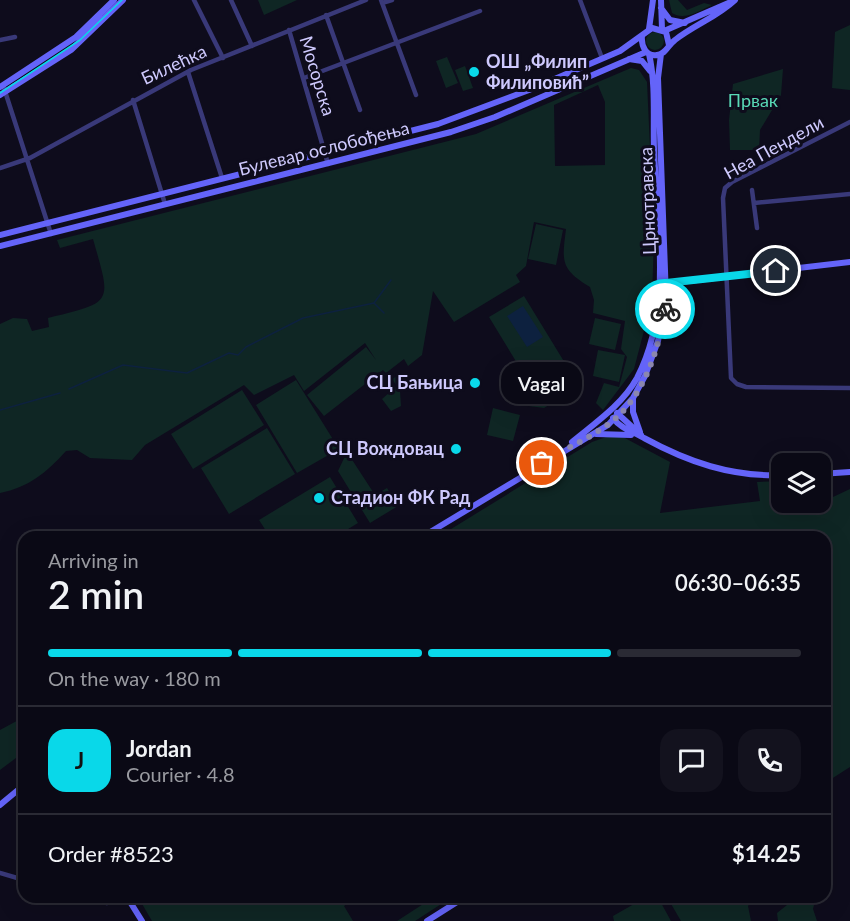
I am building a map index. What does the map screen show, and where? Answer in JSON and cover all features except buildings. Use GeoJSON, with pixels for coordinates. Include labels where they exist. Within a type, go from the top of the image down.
{"type":"FeatureCollection","features":[{"type":"Feature","properties":{"kind":"main road"},"geometry":{"type":"LineString","coordinates":[[2,90],[76,37],[114,0]]}},
{"type":"Feature","properties":{"kind":"main road"},"geometry":{"type":"LineString","coordinates":[[2,90],[82,41],[123,0]]}},
{"type":"Feature","properties":{"kind":"main road"},"geometry":{"type":"LineString","coordinates":[[653,0],[649,29],[643,36],[642,45],[648,53],[661,54],[669,45],[736,0]]}},
{"type":"Feature","properties":{"kind":"main road"},"geometry":{"type":"LineString","coordinates":[[662,0],[663,30],[669,45]]}},
{"type":"Feature","properties":{"kind":"main road"},"geometry":{"type":"LineString","coordinates":[[649,29],[663,30],[686,23],[736,0]]}},
{"type":"Feature","properties":{"kind":"main road"},"geometry":{"type":"LineString","coordinates":[[661,8],[670,20],[686,23]]}},
{"type":"Feature","properties":{"kind":"main road","name":"Булевар ослобођења"},"geometry":{"type":"LineString","coordinates":[[0,235],[438,124],[541,85],[625,48],[643,36]]}},
{"type":"Feature","properties":{"kind":"main road","name":"Булевар ослобођења"},"geometry":{"type":"LineString","coordinates":[[0,246],[441,135],[495,117],[626,59],[648,53]]}},
{"type":"Feature","properties":{"kind":"main road","name":"Црнотравска"},"geometry":{"type":"LineString","coordinates":[[434,530],[564,449],[590,436],[617,417],[633,398],[645,376],[658,341],[665,311],[648,53]]}},
{"type":"Feature","properties":{"kind":"main road","name":"Црнотравска"},"geometry":{"type":"LineString","coordinates":[[564,449],[611,410],[631,387],[645,358],[656,320],[663,284],[658,78],[661,54]]}},
{"type":"Feature","properties":{"kind":"main road"},"geometry":{"type":"LineString","coordinates":[[626,59],[642,61],[651,74]]}},
{"type":"Feature","properties":{"kind":"main road"},"geometry":{"type":"LineString","coordinates":[[541,85],[546,96]]}},
{"type":"Feature","properties":{"kind":"main road"},"geometry":{"type":"LineString","coordinates":[[490,105],[495,117]]}},
{"type":"Feature","properties":{"kind":"main road"},"geometry":{"type":"LineString","coordinates":[[663,284],[850,262]]}},
{"type":"Feature","properties":{"kind":"main road"},"geometry":{"type":"LineString","coordinates":[[633,398],[635,419],[643,437]]}},
{"type":"Feature","properties":{"kind":"main road"},"geometry":{"type":"LineString","coordinates":[[611,410],[623,428],[669,453],[705,466],[740,474],[771,475]]}},
{"type":"Feature","properties":{"kind":"main road"},"geometry":{"type":"LineString","coordinates":[[590,436],[612,433],[643,437]]}},
{"type":"Feature","properties":{"kind":"main road"},"geometry":{"type":"LineString","coordinates":[[831,473],[850,472]]}},
{"type":"Feature","properties":{"kind":"main road"},"geometry":{"type":"LineString","coordinates":[[0,805],[18,790]]}},
{"type":"Feature","properties":{"kind":"main road"},"geometry":{"type":"LineString","coordinates":[[131,903],[142,921]]}},
{"type":"Feature","properties":{"kind":"main road"},"geometry":{"type":"LineString","coordinates":[[427,921],[456,903]]}},
{"type":"Feature","properties":{"kind":"street"},"geometry":{"type":"LineString","coordinates":[[194,0],[223,58]]}},
{"type":"Feature","properties":{"kind":"street"},"geometry":{"type":"LineString","coordinates":[[231,0],[252,46]]}},
{"type":"Feature","properties":{"kind":"street","name":"Билећка"},"geometry":{"type":"LineString","coordinates":[[0,168],[27,160],[133,100],[188,72],[366,0]]}},
{"type":"Feature","properties":{"kind":"street"},"geometry":{"type":"LineString","coordinates":[[392,0],[381,2],[416,95]]}},
{"type":"Feature","properties":{"kind":"street"},"geometry":{"type":"LineString","coordinates":[[580,0],[602,58]]}},
{"type":"Feature","properties":{"kind":"street"},"geometry":{"type":"LineString","coordinates":[[304,78],[480,11]]}},
{"type":"Feature","properties":{"kind":"street"},"geometry":{"type":"LineString","coordinates":[[326,15],[360,110]]}},
{"type":"Feature","properties":{"kind":"street","name":"Мосорска"},"geometry":{"type":"LineString","coordinates":[[289,30],[328,164]]}},
{"type":"Feature","properties":{"kind":"street"},"geometry":{"type":"LineString","coordinates":[[0,40],[15,37]]}},
{"type":"Feature","properties":{"kind":"street"},"geometry":{"type":"LineString","coordinates":[[188,72],[222,178]]}},
{"type":"Feature","properties":{"kind":"street"},"geometry":{"type":"LineString","coordinates":[[2,90],[51,234]]}},
{"type":"Feature","properties":{"kind":"street"},"geometry":{"type":"LineString","coordinates":[[133,100],[165,204]]}},
{"type":"Feature","properties":{"kind":"street","name":"Неа Пендели"},"geometry":{"type":"LineString","coordinates":[[725,277],[723,198],[727,186],[850,122]]}},
{"type":"Feature","properties":{"kind":"street"},"geometry":{"type":"LineString","coordinates":[[752,190],[756,228]]}},
{"type":"Feature","properties":{"kind":"street"},"geometry":{"type":"LineString","coordinates":[[754,203],[850,194]]}},
{"type":"Feature","properties":{"kind":"street"},"geometry":{"type":"LineString","coordinates":[[725,277],[729,373],[734,381],[751,388],[850,388]]}},
{"type":"Feature","properties":{"kind":"street"},"geometry":{"type":"LineString","coordinates":[[0,873],[18,878]]}},
{"type":"Feature","properties":{"kind":"green space"},"geometry":{"type":"Polygon","coordinates":[[[258,0],[297,0],[264,15],[258,0]]]}},
{"type":"Feature","properties":{"kind":"green space"},"geometry":{"type":"Polygon","coordinates":[[[669,0],[678,0],[687,10],[704,3],[712,5],[681,16],[672,13],[669,0]]]}},
{"type":"Feature","properties":{"kind":"green space"},"geometry":{"type":"Polygon","coordinates":[[[850,25],[850,90],[832,88],[835,32],[850,25]]]}},
{"type":"Feature","properties":{"kind":"green space"},"geometry":{"type":"Polygon","coordinates":[[[655,32],[663,37],[664,41],[659,49],[655,50],[647,45],[646,41],[651,33],[655,32]]]}},
{"type":"Feature","properties":{"kind":"green space"},"geometry":{"type":"Polygon","coordinates":[[[447,57],[458,83],[446,88],[436,61],[447,57]]]}},
{"type":"Feature","properties":{"kind":"green space"},"geometry":{"type":"Polygon","coordinates":[[[465,66],[473,88],[463,91],[455,70],[465,66]]]}},
{"type":"Feature","properties":{"kind":"green space"},"geometry":{"type":"Polygon","coordinates":[[[631,68],[639,70],[647,82],[654,235],[652,300],[634,369],[603,410],[596,403],[604,383],[619,387],[627,357],[621,349],[625,321],[593,313],[594,300],[590,287],[573,275],[565,263],[566,229],[534,222],[526,266],[516,275],[520,282],[454,322],[433,291],[422,355],[408,366],[404,359],[386,373],[383,370],[324,416],[307,395],[366,347],[376,360],[365,343],[304,391],[294,375],[254,395],[244,385],[145,445],[132,460],[90,458],[77,450],[66,451],[36,478],[20,487],[0,493],[0,324],[13,318],[27,319],[32,331],[49,327],[48,318],[96,303],[102,296],[104,288],[93,239],[60,248],[57,240],[476,134],[631,68]],[[598,85],[554,105],[555,166],[605,165],[605,102],[598,85]]]}},
{"type":"Feature","properties":{"kind":"green space","name":"Првак"},"geometry":{"type":"Polygon","coordinates":[[[783,69],[781,95],[760,130],[759,150],[730,150],[729,120],[733,84],[783,69]]]}},
{"type":"Feature","properties":{"kind":"green space"},"geometry":{"type":"Polygon","coordinates":[[[536,224],[563,230],[556,265],[528,259],[536,224]]]}},
{"type":"Feature","properties":{"kind":"green space"},"geometry":{"type":"Polygon","coordinates":[[[524,296],[579,386],[544,408],[521,405],[504,379],[520,368],[489,317],[524,296]]]}},
{"type":"Feature","properties":{"kind":"green space"},"geometry":{"type":"Polygon","coordinates":[[[595,318],[621,324],[615,350],[589,344],[595,318]]]}},
{"type":"Feature","properties":{"kind":"green space"},"geometry":{"type":"Polygon","coordinates":[[[598,350],[625,355],[619,382],[593,376],[598,350]]]}},
{"type":"Feature","properties":{"kind":"green space"},"geometry":{"type":"Polygon","coordinates":[[[399,375],[406,387],[400,391],[401,406],[391,411],[382,399],[397,386],[392,379],[399,375]]]}},
{"type":"Feature","properties":{"kind":"green space"},"geometry":{"type":"Polygon","coordinates":[[[296,380],[339,449],[297,473],[256,405],[296,380]]]}},
{"type":"Feature","properties":{"kind":"green space"},"geometry":{"type":"Polygon","coordinates":[[[242,390],[264,425],[193,469],[171,434],[242,390]]]}},
{"type":"Feature","properties":{"kind":"green space"},"geometry":{"type":"Polygon","coordinates":[[[493,408],[520,415],[513,441],[487,435],[493,408]]]}},
{"type":"Feature","properties":{"kind":"green space"},"geometry":{"type":"Polygon","coordinates":[[[267,428],[295,474],[229,514],[201,468],[267,428]]]}},
{"type":"Feature","properties":{"kind":"green space"},"geometry":{"type":"Polygon","coordinates":[[[609,436],[621,436],[670,462],[660,513],[760,501],[757,482],[771,481],[771,513],[831,513],[831,493],[833,497],[850,489],[850,767],[831,779],[831,531],[448,531],[592,442],[609,436]]]}},
{"type":"Feature","properties":{"kind":"green space"},"geometry":{"type":"Polygon","coordinates":[[[347,452],[375,495],[387,488],[398,506],[370,523],[338,471],[347,452]]]}},
{"type":"Feature","properties":{"kind":"green space","name":"Стадион ФК Рад"},"geometry":{"type":"Polygon","coordinates":[[[330,477],[358,523],[345,531],[266,531],[259,520],[330,477]]]}},
{"type":"Feature","properties":{"kind":"green space"},"geometry":{"type":"Polygon","coordinates":[[[18,720],[18,756],[0,770],[0,730],[18,720]]]}},
{"type":"Feature","properties":{"kind":"green space"},"geometry":{"type":"Polygon","coordinates":[[[142,903],[349,903],[344,906],[353,921],[152,921],[142,903]]]}},
{"type":"Feature","properties":{"kind":"green space"},"geometry":{"type":"Polygon","coordinates":[[[425,903],[443,903],[415,921],[397,921],[425,903]]]}},
{"type":"Feature","properties":{"kind":"green space"},"geometry":{"type":"Polygon","coordinates":[[[661,903],[671,921],[614,921],[613,916],[634,904],[661,903]]]}},
{"type":"Feature","properties":{"kind":"green space"},"geometry":{"type":"Polygon","coordinates":[[[670,903],[750,903],[748,906],[751,921],[681,921],[670,903]]]}},
{"type":"Feature","properties":{"kind":"green space"},"geometry":{"type":"Polygon","coordinates":[[[786,903],[814,903],[813,909],[817,921],[778,921],[777,913],[787,905],[786,903]]]}},
{"type":"Feature","properties":{"kind":"water"},"geometry":{"type":"Polygon","coordinates":[[[523,306],[543,337],[527,347],[507,316],[523,306]]]}},
{"type":"Feature","properties":{"kind":"water"},"geometry":{"type":"Polygon","coordinates":[[[557,360],[567,375],[536,395],[526,379],[557,360]]]}},
{"type":"Feature","properties":{"kind":"waterway"},"geometry":{"type":"LineString","coordinates":[[69,389],[123,365],[187,373],[229,353],[238,355],[246,347],[303,318],[374,303],[391,280]]}},
{"type":"Feature","properties":{"kind":"waterway"},"geometry":{"type":"LineString","coordinates":[[374,303],[384,313]]}},
{"type":"Feature","properties":{"kind":"waterway"},"geometry":{"type":"LineString","coordinates":[[0,410],[60,393]]}},
{"type":"Feature","properties":{"kind":"tram line"},"geometry":{"type":"LineString","coordinates":[[0,93],[80,40],[122,0]]}},
{"type":"Feature","properties":{"kind":"way so far"},"geometry":{"type":"LineString","coordinates":[[542,463],[608,425],[633,398],[649,368],[661,331],[665,309]]}},
{"type":"Feature","properties":{"kind":"place","name":"ОШ „Филип Филиповић”"},"geometry":{"type":"Point","coordinates":[474,72]}},
{"type":"Feature","properties":{"kind":"place","name":"СЦ Бањица"},"geometry":{"type":"Point","coordinates":[475,383]}},
{"type":"Feature","properties":{"kind":"place","name":"СЦ Вождовац"},"geometry":{"type":"Point","coordinates":[456,449]}},
{"type":"Feature","properties":{"kind":"place","name":"Vagal"},"geometry":{"type":"Point","coordinates":[542,463]}},
{"type":"Feature","properties":{"kind":"place","name":"Стадион ФК Рад"},"geometry":{"type":"Point","coordinates":[319,498]}},
{"type":"Feature","properties":{"kind":"route"},"geometry":{"type":"LineString","coordinates":[[665,309],[666,283],[776,271]]}}]}
